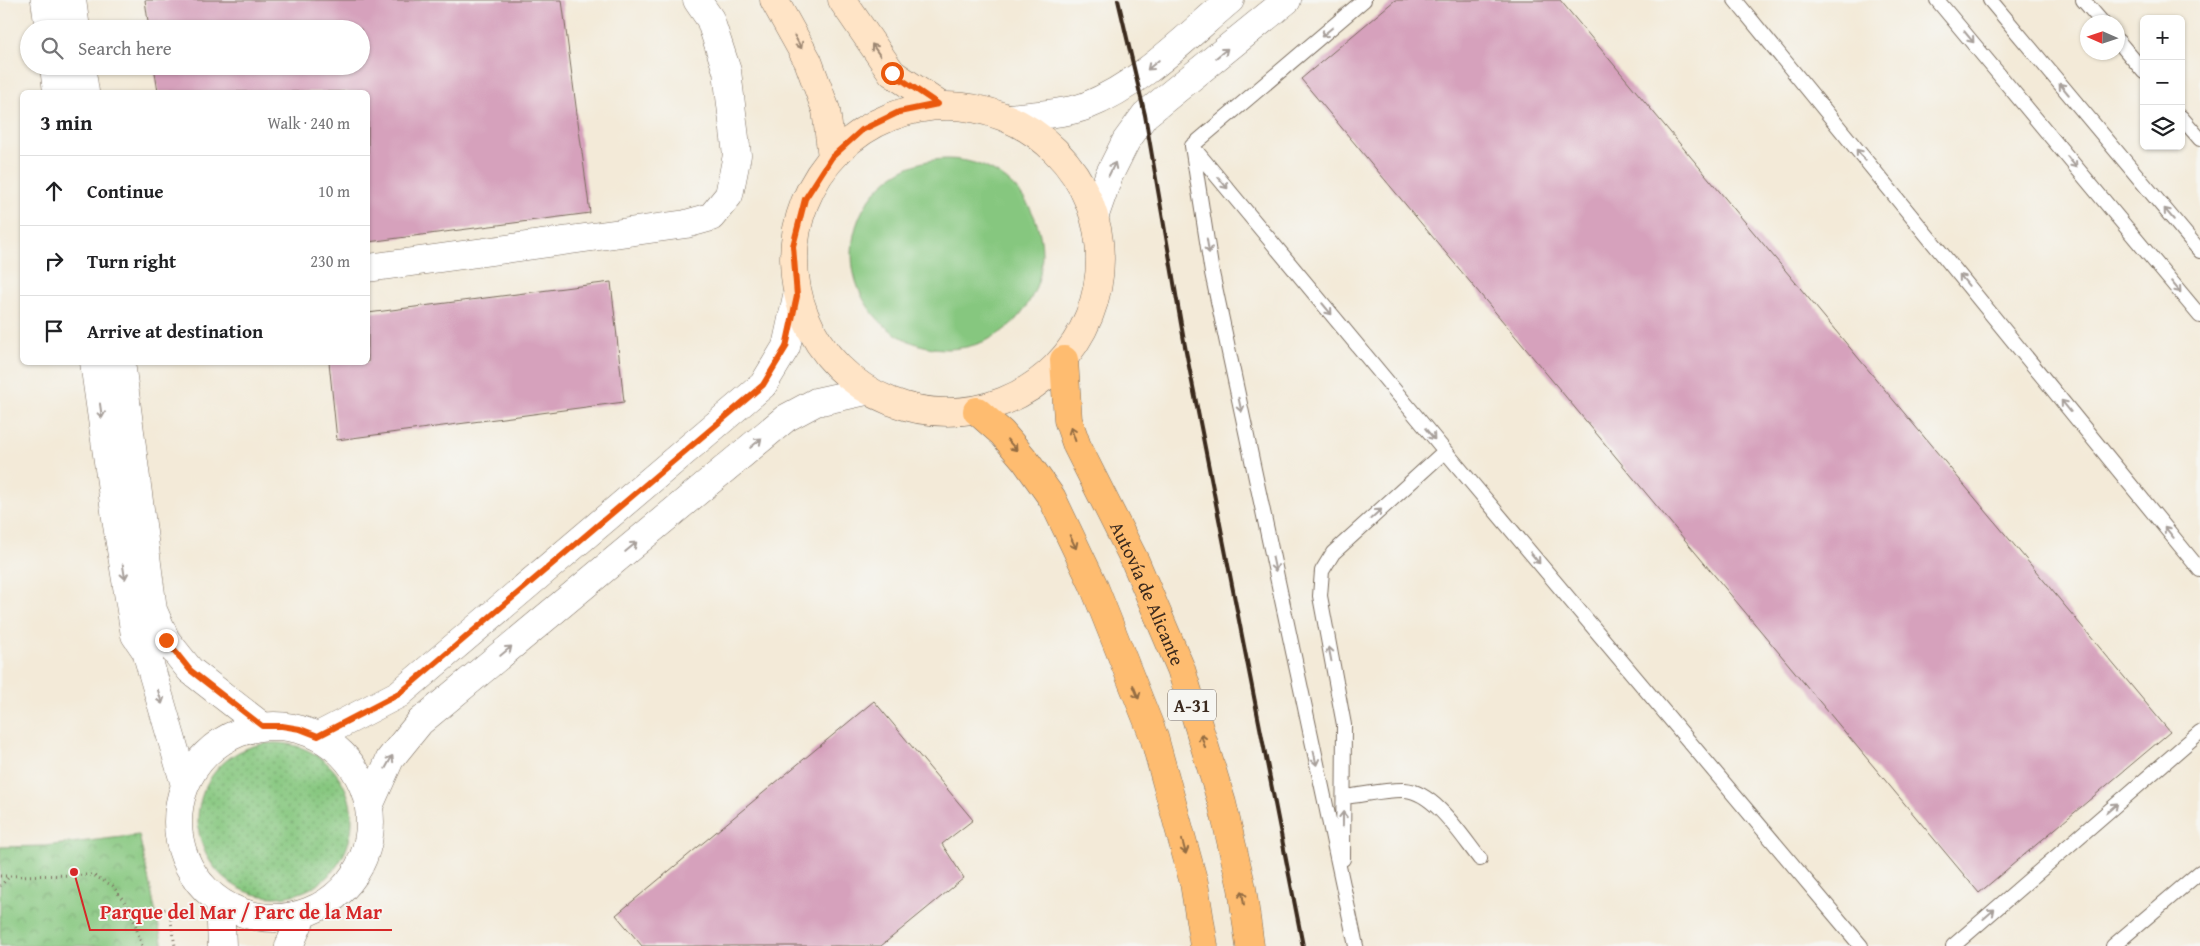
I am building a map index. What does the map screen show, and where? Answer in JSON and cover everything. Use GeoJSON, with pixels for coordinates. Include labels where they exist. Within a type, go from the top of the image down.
{"type":"FeatureCollection","features":[{"type":"Feature","properties":{"kind":"highway","name":"Autovía de Alicante"},"geometry":{"type":"LineString","coordinates":[[1064,360],[1068,420],[1077,446],[1135,561],[1181,669],[1224,813],[1242,888],[1250,946]]}},
{"type":"Feature","properties":{"kind":"highway","name":"A-31"},"geometry":{"type":"LineString","coordinates":[[977,411],[1002,433],[1025,460],[1052,498],[1093,584],[1154,737],[1194,883],[1204,946]]}},
{"type":"Feature","properties":{"kind":"street"},"geometry":{"type":"LineString","coordinates":[[45,0],[47,20]]}},
{"type":"Feature","properties":{"kind":"street"},"geometry":{"type":"LineString","coordinates":[[72,0],[75,20]]}},
{"type":"Feature","properties":{"kind":"street"},"geometry":{"type":"LineString","coordinates":[[370,268],[686,224],[711,216],[729,195],[737,155],[727,71],[710,19],[697,0]]}},
{"type":"Feature","properties":{"kind":"street"},"geometry":{"type":"LineString","coordinates":[[774,0],[808,61],[826,110],[832,157]]}},
{"type":"Feature","properties":{"kind":"street"},"geometry":{"type":"LineString","coordinates":[[842,0],[892,73],[938,104]]}},
{"type":"Feature","properties":{"kind":"street"},"geometry":{"type":"LineString","coordinates":[[1010,118],[1084,107],[1115,93],[1136,79],[1230,0]]}},
{"type":"Feature","properties":{"kind":"street"},"geometry":{"type":"LineString","coordinates":[[1095,215],[1109,175],[1126,141],[1145,115],[1287,0]]}},
{"type":"Feature","properties":{"kind":"street"},"geometry":{"type":"LineString","coordinates":[[55,75],[57,90]]}},
{"type":"Feature","properties":{"kind":"street"},"geometry":{"type":"LineString","coordinates":[[82,75],[85,90]]}},
{"type":"Feature","properties":{"kind":"street"},"geometry":{"type":"LineString","coordinates":[[318,736],[399,694],[763,385],[786,347],[797,296],[793,246],[805,199],[832,157],[862,130],[899,112],[938,104],[963,105],[987,110],[1010,118],[1048,142],[1076,175],[1095,215],[1101,266],[1091,316],[1064,360],[1025,393],[977,411],[939,414],[901,407],[866,391],[835,366],[812,333],[797,296]]}},
{"type":"Feature","properties":{"kind":"street"},"geometry":{"type":"LineString","coordinates":[[94,365],[116,525],[135,635],[146,651],[185,785]]}},
{"type":"Feature","properties":{"kind":"street"},"geometry":{"type":"LineString","coordinates":[[121,365],[153,610],[166,640],[190,670],[262,726]]}},
{"type":"Feature","properties":{"kind":"street"},"geometry":{"type":"LineString","coordinates":[[369,806],[390,759],[420,722],[786,418],[816,402],[866,391]]}},
{"type":"Feature","properties":{"kind":"street"},"geometry":{"type":"LineString","coordinates":[[146,651],[153,610]]}},
{"type":"Feature","properties":{"kind":"street"},"geometry":{"type":"LineString","coordinates":[[262,726],[282,726],[300,729],[318,736],[337,748],[352,765],[363,784],[369,806],[369,836],[366,851],[356,872],[346,886],[334,897],[303,914],[282,918],[260,917],[240,912],[220,902],[204,888],[191,870],[182,850],[178,828],[179,806],[185,785],[203,756],[230,736],[262,726]]}},
{"type":"Feature","properties":{"kind":"street"},"geometry":{"type":"LineString","coordinates":[[220,902],[222,946]]}},
{"type":"Feature","properties":{"kind":"street"},"geometry":{"type":"LineString","coordinates":[[289,946],[303,914]]}},
{"type":"Feature","properties":{"kind":"lane"},"geometry":{"type":"LineString","coordinates":[[1192,146],[1364,0]]}},
{"type":"Feature","properties":{"kind":"lane"},"geometry":{"type":"LineString","coordinates":[[1735,0],[2200,570]]}},
{"type":"Feature","properties":{"kind":"lane"},"geometry":{"type":"LineString","coordinates":[[1937,0],[2200,316]]}},
{"type":"Feature","properties":{"kind":"lane"},"geometry":{"type":"LineString","coordinates":[[1990,0],[2200,251]]}},
{"type":"Feature","properties":{"kind":"lane"},"geometry":{"type":"LineString","coordinates":[[2083,0],[2096,15]]}},
{"type":"Feature","properties":{"kind":"lane"},"geometry":{"type":"LineString","coordinates":[[2125,49],[2140,67]]}},
{"type":"Feature","properties":{"kind":"lane"},"geometry":{"type":"LineString","coordinates":[[2185,122],[2200,139]]}},
{"type":"Feature","properties":{"kind":"lane"},"geometry":{"type":"LineString","coordinates":[[1192,146],[1445,451],[1861,946]]}},
{"type":"Feature","properties":{"kind":"lane"},"geometry":{"type":"LineString","coordinates":[[1192,146],[1212,273],[1356,946]]}},
{"type":"Feature","properties":{"kind":"lane"},"geometry":{"type":"LineString","coordinates":[[1342,885],[1344,725],[1320,596],[1322,571],[1333,553],[1445,451]]}},
{"type":"Feature","properties":{"kind":"lane"},"geometry":{"type":"LineString","coordinates":[[1953,946],[2200,732]]}},
{"type":"Feature","properties":{"kind":"lane"},"geometry":{"type":"LineString","coordinates":[[1344,797],[1400,790],[1421,794],[1434,802],[1480,859]]}},
{"type":"Feature","properties":{"kind":"lane"},"geometry":{"type":"LineString","coordinates":[[2113,946],[2200,872]]}},
{"type":"Feature","properties":{"kind":"path"},"geometry":{"type":"LineString","coordinates":[[0,876],[93,875],[113,886],[131,911],[142,946]]}},
{"type":"Feature","properties":{"kind":"path"},"geometry":{"type":"LineString","coordinates":[[0,886],[10,876]]}},
{"type":"Feature","properties":{"kind":"path"},"geometry":{"type":"LineString","coordinates":[[131,911],[169,909],[175,946]]}},
{"type":"Feature","properties":{"kind":"green space"},"geometry":{"type":"Polygon","coordinates":[[[947,159],[966,161],[983,166],[1000,175],[1014,187],[1026,201],[1035,218],[1040,235],[1042,254],[1040,273],[1035,290],[1026,307],[1014,321],[1000,333],[983,342],[966,347],[947,349],[928,347],[911,342],[894,333],[880,321],[868,307],[859,290],[854,273],[852,254],[854,235],[859,218],[868,201],[880,187],[894,175],[911,166],[928,161],[947,159]]]}},
{"type":"Feature","properties":{"kind":"green space"},"geometry":{"type":"Polygon","coordinates":[[[275,743],[305,748],[330,765],[347,790],[352,820],[347,850],[330,875],[305,892],[275,897],[245,892],[220,875],[203,850],[198,820],[203,790],[220,765],[245,748],[275,743]]]}},
{"type":"Feature","properties":{"kind":"green space"},"geometry":{"type":"Polygon","coordinates":[[[139,835],[163,946],[0,946],[0,847],[45,846],[139,835]]]}},
{"type":"Feature","properties":{"kind":"building"},"geometry":{"type":"Polygon","coordinates":[[[145,0],[562,0],[590,213],[370,242],[370,90],[158,90],[155,75],[370,75],[370,20],[148,20],[145,0]]]}},
{"type":"Feature","properties":{"kind":"building"},"geometry":{"type":"Polygon","coordinates":[[[1395,0],[1560,0],[2170,732],[1979,893],[1301,79],[1395,0]]]}},
{"type":"Feature","properties":{"kind":"building"},"geometry":{"type":"Polygon","coordinates":[[[611,282],[624,402],[337,440],[329,365],[370,365],[370,313],[611,282]]]}},
{"type":"Feature","properties":{"kind":"building"},"geometry":{"type":"Polygon","coordinates":[[[874,701],[973,820],[942,844],[964,878],[881,946],[642,946],[616,915],[874,701]]]}},
{"type":"Feature","properties":{"kind":"railway"},"geometry":{"type":"LineString","coordinates":[[1118,0],[1145,115],[1184,341],[1303,946]]}},
{"type":"Feature","properties":{"kind":"place","name":"Parque del Mar / Parc de la Mar"},"geometry":{"type":"Point","coordinates":[74,872]}},
{"type":"Feature","properties":{"kind":"route"},"geometry":{"type":"LineString","coordinates":[[166,640],[190,670],[262,726],[282,726],[300,729],[318,736],[399,694],[763,385],[786,347],[797,296],[793,246],[805,199],[832,157],[862,130],[899,112],[938,104],[892,73]]}}]}
